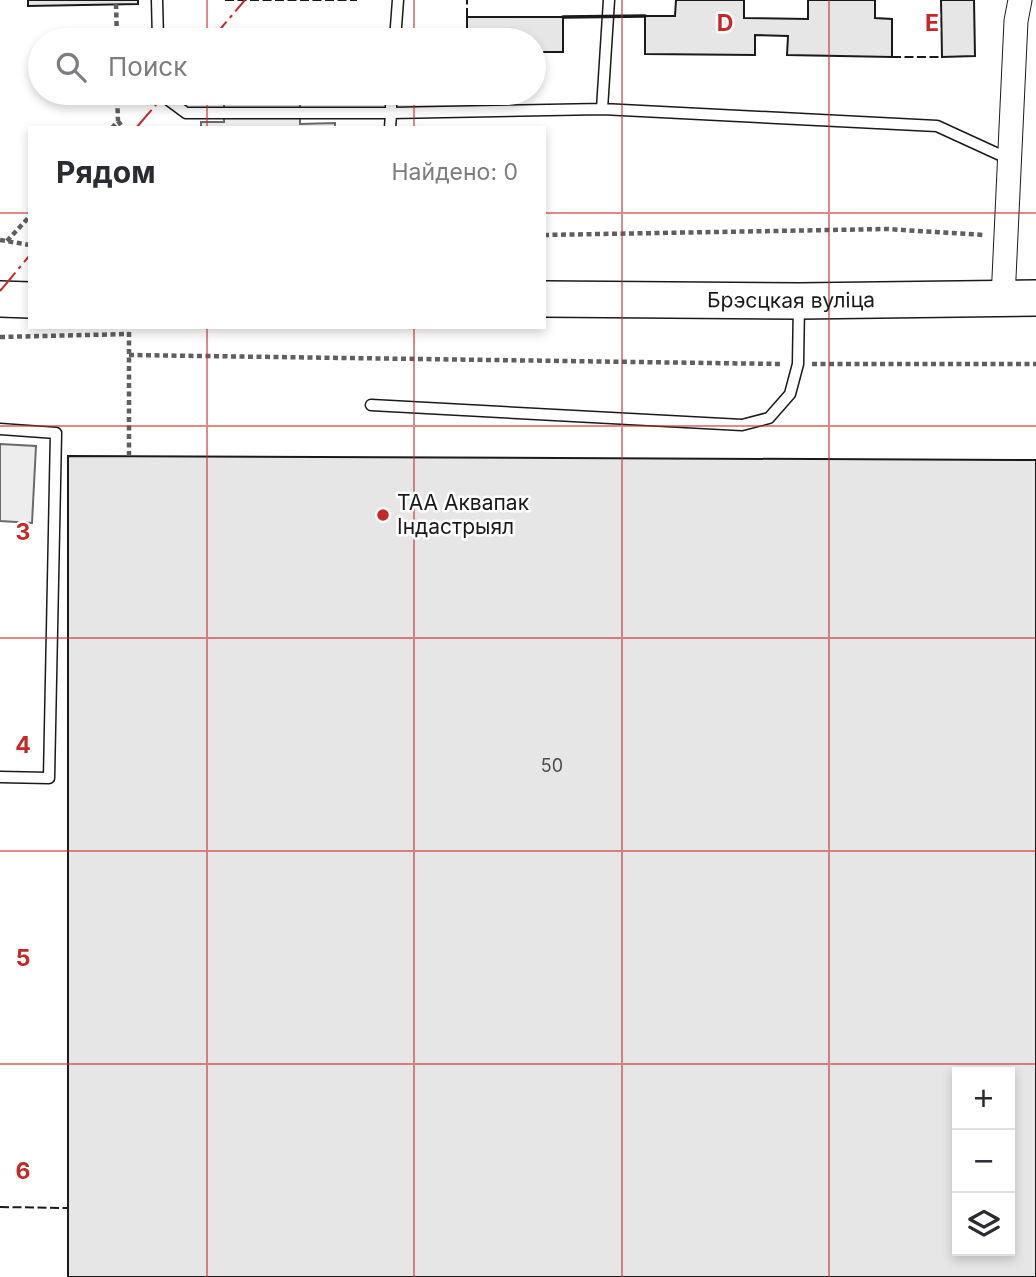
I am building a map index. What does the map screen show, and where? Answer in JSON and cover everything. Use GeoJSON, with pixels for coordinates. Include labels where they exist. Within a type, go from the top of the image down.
{"type":"FeatureCollection","features":[{"type":"Feature","properties":{"kind":"main road"},"geometry":{"type":"LineString","coordinates":[[0,299],[28,300]]}},
{"type":"Feature","properties":{"kind":"main road","name":"Брэсцкая вуліца"},"geometry":{"type":"LineString","coordinates":[[546,299],[799,302],[1019,299]]}},
{"type":"Feature","properties":{"kind":"street"},"geometry":{"type":"LineString","coordinates":[[1019,299],[1005,237],[1016,21],[1020,0]]}},
{"type":"Feature","properties":{"kind":"lane"},"geometry":{"type":"LineString","coordinates":[[157,0],[158,28]]}},
{"type":"Feature","properties":{"kind":"lane"},"geometry":{"type":"LineString","coordinates":[[395,28],[398,0]]}},
{"type":"Feature","properties":{"kind":"lane"},"geometry":{"type":"LineString","coordinates":[[602,109],[609,0]]}},
{"type":"Feature","properties":{"kind":"lane"},"geometry":{"type":"LineString","coordinates":[[175,105],[186,113],[602,109],[937,126],[1009,159]]}},
{"type":"Feature","properties":{"kind":"lane"},"geometry":{"type":"LineString","coordinates":[[390,126],[391,105]]}},
{"type":"Feature","properties":{"kind":"lane"},"geometry":{"type":"LineString","coordinates":[[370,405],[742,425],[769,418],[790,394],[798,364],[799,302]]}},
{"type":"Feature","properties":{"kind":"lane"},"geometry":{"type":"LineString","coordinates":[[0,429],[56,433],[49,778],[0,777]]}},
{"type":"Feature","properties":{"kind":"path"},"geometry":{"type":"LineString","coordinates":[[116,4],[117,28]]}},
{"type":"Feature","properties":{"kind":"path"},"geometry":{"type":"LineString","coordinates":[[117,105],[118,121],[122,126]]}},
{"type":"Feature","properties":{"kind":"path"},"geometry":{"type":"LineString","coordinates":[[114,126],[118,121]]}},
{"type":"Feature","properties":{"kind":"path"},"geometry":{"type":"LineString","coordinates":[[7,241],[28,218]]}},
{"type":"Feature","properties":{"kind":"path"},"geometry":{"type":"LineString","coordinates":[[546,235],[887,229],[1005,237]]}},
{"type":"Feature","properties":{"kind":"path"},"geometry":{"type":"LineString","coordinates":[[0,240],[28,245]]}},
{"type":"Feature","properties":{"kind":"path"},"geometry":{"type":"LineString","coordinates":[[129,329],[129,456]]}},
{"type":"Feature","properties":{"kind":"path"},"geometry":{"type":"LineString","coordinates":[[0,337],[129,334]]}},
{"type":"Feature","properties":{"kind":"path"},"geometry":{"type":"LineString","coordinates":[[129,355],[798,364],[1036,364]]}},
{"type":"Feature","properties":{"kind":"shaded area"},"geometry":{"type":"Polygon","coordinates":[[[224,105],[300,105],[300,124],[335,123],[335,126],[201,126],[201,122],[224,122],[224,105]]]}},
{"type":"Feature","properties":{"kind":"shaded area"},"geometry":{"type":"Polygon","coordinates":[[[0,444],[36,446],[32,523],[0,521],[0,444]]]}},
{"type":"Feature","properties":{"kind":"building"},"geometry":{"type":"Polygon","coordinates":[[[28,0],[138,0],[138,4],[28,6],[28,0]]]}},
{"type":"Feature","properties":{"kind":"building"},"geometry":{"type":"Polygon","coordinates":[[[676,0],[744,0],[744,18],[808,19],[808,0],[875,0],[875,18],[892,19],[892,57],[787,55],[788,36],[755,35],[755,55],[645,54],[645,16],[675,16],[676,0]]]}},
{"type":"Feature","properties":{"kind":"building"},"geometry":{"type":"Polygon","coordinates":[[[941,0],[974,0],[975,56],[942,57],[941,0]]]}},
{"type":"Feature","properties":{"kind":"building"},"geometry":{"type":"Polygon","coordinates":[[[467,17],[563,17],[563,52],[546,52],[546,28],[467,28],[467,17]]]}},
{"type":"Feature","properties":{"kind":"building"},"geometry":{"type":"Polygon","coordinates":[[[68,456],[1036,460],[1036,1277],[68,1277],[68,456]]]}},
{"type":"Feature","properties":{"kind":"fence"},"geometry":{"type":"LineString","coordinates":[[225,0],[357,0]]}},
{"type":"Feature","properties":{"kind":"fence"},"geometry":{"type":"LineString","coordinates":[[467,0],[467,17]]}},
{"type":"Feature","properties":{"kind":"fence"},"geometry":{"type":"LineString","coordinates":[[892,57],[942,57]]}},
{"type":"Feature","properties":{"kind":"fence"},"geometry":{"type":"LineString","coordinates":[[0,1207],[67,1208]]}},
{"type":"Feature","properties":{"kind":"wall"},"geometry":{"type":"LineString","coordinates":[[563,17],[645,16]]}},
{"type":"Feature","properties":{"kind":"power"},"geometry":{"type":"LineString","coordinates":[[221,28],[245,0]]}},
{"type":"Feature","properties":{"kind":"power"},"geometry":{"type":"LineString","coordinates":[[138,126],[156,105]]}},
{"type":"Feature","properties":{"kind":"power"},"geometry":{"type":"LineString","coordinates":[[0,291],[28,257]]}},
{"type":"Feature","properties":{"kind":"place","name":"ТАА Аквапак Індастрыял"},"geometry":{"type":"Point","coordinates":[383,515]}}]}
